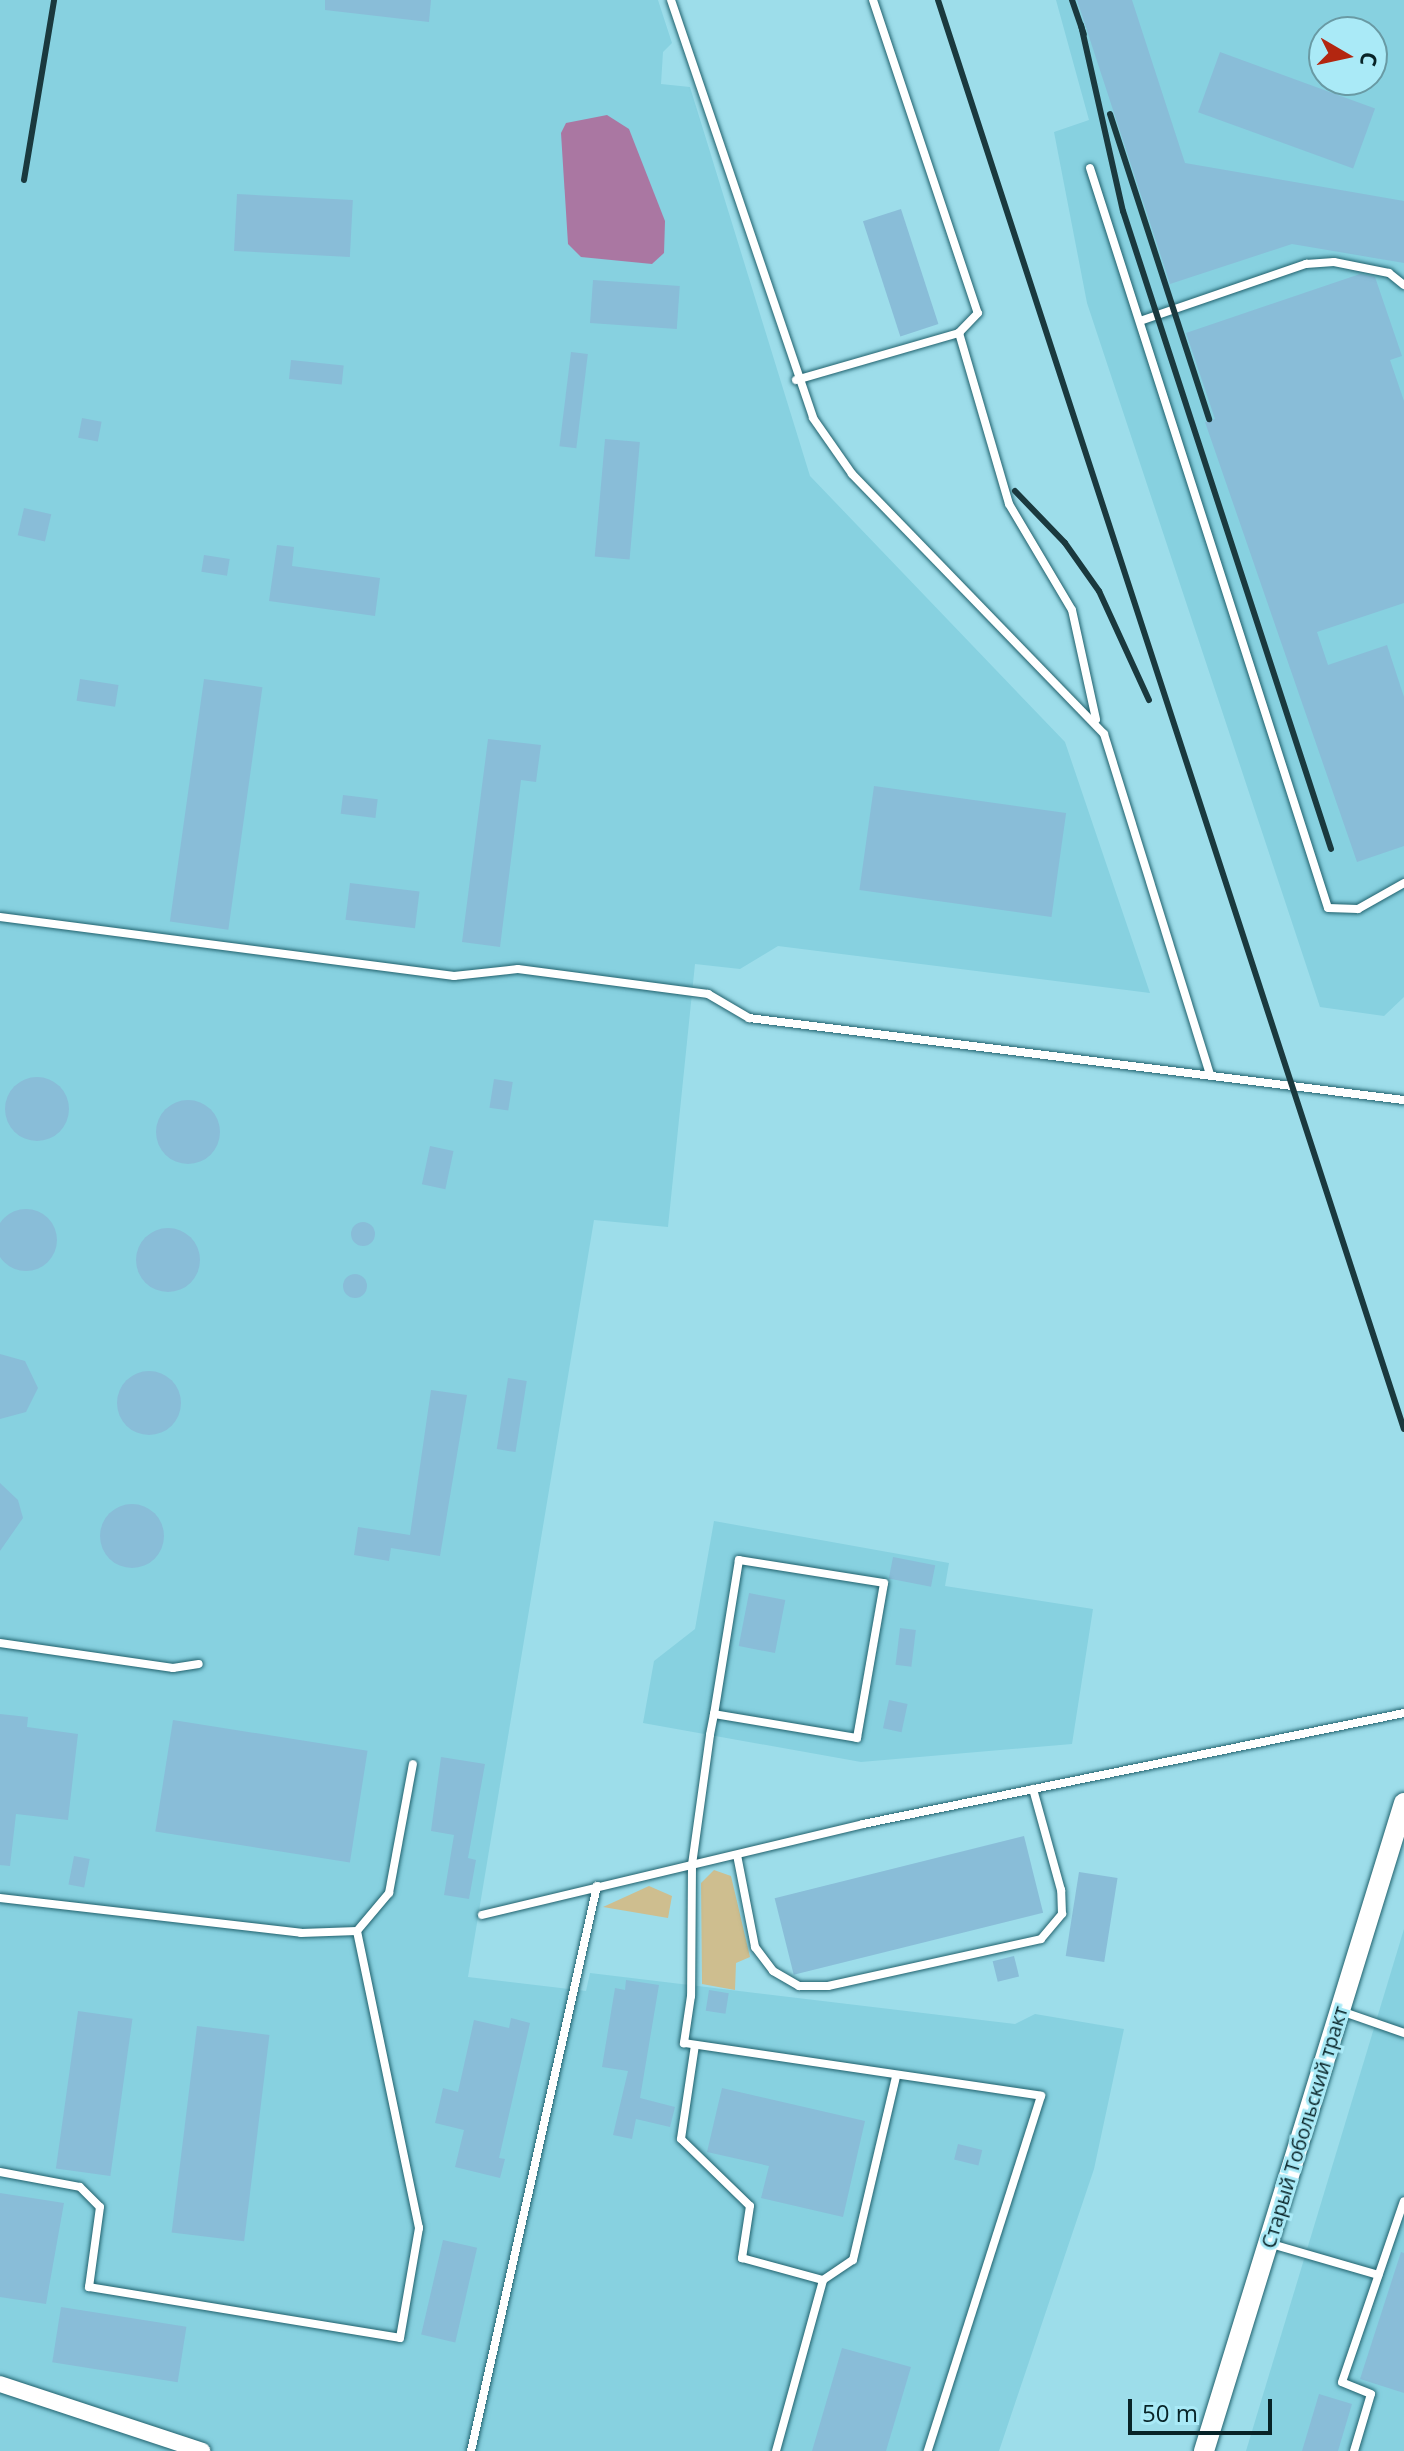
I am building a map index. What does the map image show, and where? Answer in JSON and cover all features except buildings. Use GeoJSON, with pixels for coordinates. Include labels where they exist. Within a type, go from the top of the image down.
{"type":"FeatureCollection","features":[{"type":"Feature","properties":{"kind":"street","name":"Старый Тобольский тракт"},"geometry":{"type":"LineString","coordinates":[[1204,2451],[1404,1803]]}},
{"type":"Feature","properties":{"kind":"street"},"geometry":{"type":"LineString","coordinates":[[0,2384],[202,2451]]}},
{"type":"Feature","properties":{"kind":"lane"},"geometry":{"type":"LineString","coordinates":[[671,0],[796,380],[829,446],[852,474],[1096,721]]}},
{"type":"Feature","properties":{"kind":"lane"},"geometry":{"type":"LineString","coordinates":[[796,380],[959,333],[978,313],[873,0]]}},
{"type":"Feature","properties":{"kind":"lane"},"geometry":{"type":"LineString","coordinates":[[1090,168],[1328,908],[1358,909],[1404,883]]}},
{"type":"Feature","properties":{"kind":"lane"},"geometry":{"type":"LineString","coordinates":[[1140,321],[1306,264],[1334,262],[1389,273],[1404,285]]}},
{"type":"Feature","properties":{"kind":"lane"},"geometry":{"type":"LineString","coordinates":[[959,333],[1009,504],[1072,610],[1096,721],[1110,749],[1210,1074]]}},
{"type":"Feature","properties":{"kind":"lane"},"geometry":{"type":"LineString","coordinates":[[0,917],[454,976],[518,969],[565,975],[708,994],[749,1018],[1404,1100]]}},
{"type":"Feature","properties":{"kind":"lane"},"geometry":{"type":"LineString","coordinates":[[714,1714],[857,1738],[884,1583],[739,1560],[714,1714],[692,1865],[691,1996],[684,2043],[1041,2096],[928,2451]]}},
{"type":"Feature","properties":{"kind":"lane"},"geometry":{"type":"LineString","coordinates":[[0,1643],[173,1668],[199,1664]]}},
{"type":"Feature","properties":{"kind":"lane"},"geometry":{"type":"LineString","coordinates":[[482,1915],[597,1886],[1033,1789],[1404,1713]]}},
{"type":"Feature","properties":{"kind":"lane"},"geometry":{"type":"LineString","coordinates":[[0,1898],[301,1933],[357,1931],[389,1893],[413,1764]]}},
{"type":"Feature","properties":{"kind":"lane"},"geometry":{"type":"LineString","coordinates":[[737,1855],[755,1947],[773,1971],[799,1986],[828,1986],[1041,1939],[1062,1914],[1061,1890],[1033,1789]]}},
{"type":"Feature","properties":{"kind":"lane"},"geometry":{"type":"LineString","coordinates":[[471,2451],[597,1886]]}},
{"type":"Feature","properties":{"kind":"lane"},"geometry":{"type":"LineString","coordinates":[[0,2172],[80,2187],[100,2207],[89,2287],[400,2338],[419,2228],[357,1931]]}},
{"type":"Feature","properties":{"kind":"lane"},"geometry":{"type":"LineString","coordinates":[[1340,2011],[1404,2033]]}},
{"type":"Feature","properties":{"kind":"lane"},"geometry":{"type":"LineString","coordinates":[[695,2045],[681,2139],[750,2206],[742,2258],[823,2280]]}},
{"type":"Feature","properties":{"kind":"lane"},"geometry":{"type":"LineString","coordinates":[[776,2451],[823,2280],[853,2260],[896,2076]]}},
{"type":"Feature","properties":{"kind":"lane"},"geometry":{"type":"LineString","coordinates":[[1354,2451],[1371,2394],[1342,2382],[1404,2201]]}},
{"type":"Feature","properties":{"kind":"lane"},"geometry":{"type":"LineString","coordinates":[[1268,2243],[1378,2275]]}},
{"type":"Feature","properties":{"kind":"shaded area"},"geometry":{"type":"Polygon","coordinates":[[[0,0],[658,0],[672,43],[663,52],[661,84],[690,87],[810,476],[1065,742],[1150,993],[778,946],[740,969],[695,964],[668,1227],[594,1220],[468,1977],[586,1991],[590,1973],[1015,2024],[1035,2014],[1124,2029],[1094,2169],[999,2451],[0,2451],[0,0]]]}},
{"type":"Feature","properties":{"kind":"shaded area"},"geometry":{"type":"Polygon","coordinates":[[[1056,0],[1404,0],[1404,997],[1384,1016],[1320,1007],[1087,303],[1054,132],[1089,120],[1056,0]]]}},
{"type":"Feature","properties":{"kind":"shaded area"},"geometry":{"type":"Polygon","coordinates":[[[607,115],[629,129],[665,221],[664,253],[652,264],[581,257],[568,244],[561,133],[566,123],[607,115]]]}},
{"type":"Feature","properties":{"kind":"shaded area"},"geometry":{"type":"Polygon","coordinates":[[[714,1521],[949,1563],[945,1586],[1093,1609],[1072,1744],[861,1762],[643,1723],[654,1661],[695,1629],[714,1521]]]}},
{"type":"Feature","properties":{"kind":"shaded area"},"geometry":{"type":"Polygon","coordinates":[[[714,1870],[731,1876],[750,1957],[736,1963],[735,1990],[702,1984],[701,1883],[714,1870]]]}},
{"type":"Feature","properties":{"kind":"shaded area"},"geometry":{"type":"Polygon","coordinates":[[[649,1886],[672,1896],[668,1918],[603,1907],[649,1886]]]}},
{"type":"Feature","properties":{"kind":"shaded area"},"geometry":{"type":"Polygon","coordinates":[[[1404,1929],[1404,2451],[1246,2451],[1404,1929]]]}},
{"type":"Feature","properties":{"kind":"railway"},"geometry":{"type":"LineString","coordinates":[[24,180],[54,0]]}},
{"type":"Feature","properties":{"kind":"railway"},"geometry":{"type":"LineString","coordinates":[[938,0],[1404,1429]]}},
{"type":"Feature","properties":{"kind":"railway"},"geometry":{"type":"LineString","coordinates":[[1072,0],[1084,34]]}},
{"type":"Feature","properties":{"kind":"railway"},"geometry":{"type":"LineString","coordinates":[[1081,25],[1123,211],[1331,849]]}},
{"type":"Feature","properties":{"kind":"railway"},"geometry":{"type":"LineString","coordinates":[[1110,114],[1209,419]]}},
{"type":"Feature","properties":{"kind":"railway"},"geometry":{"type":"LineString","coordinates":[[1015,491],[1065,543],[1099,591],[1149,700]]}}]}
